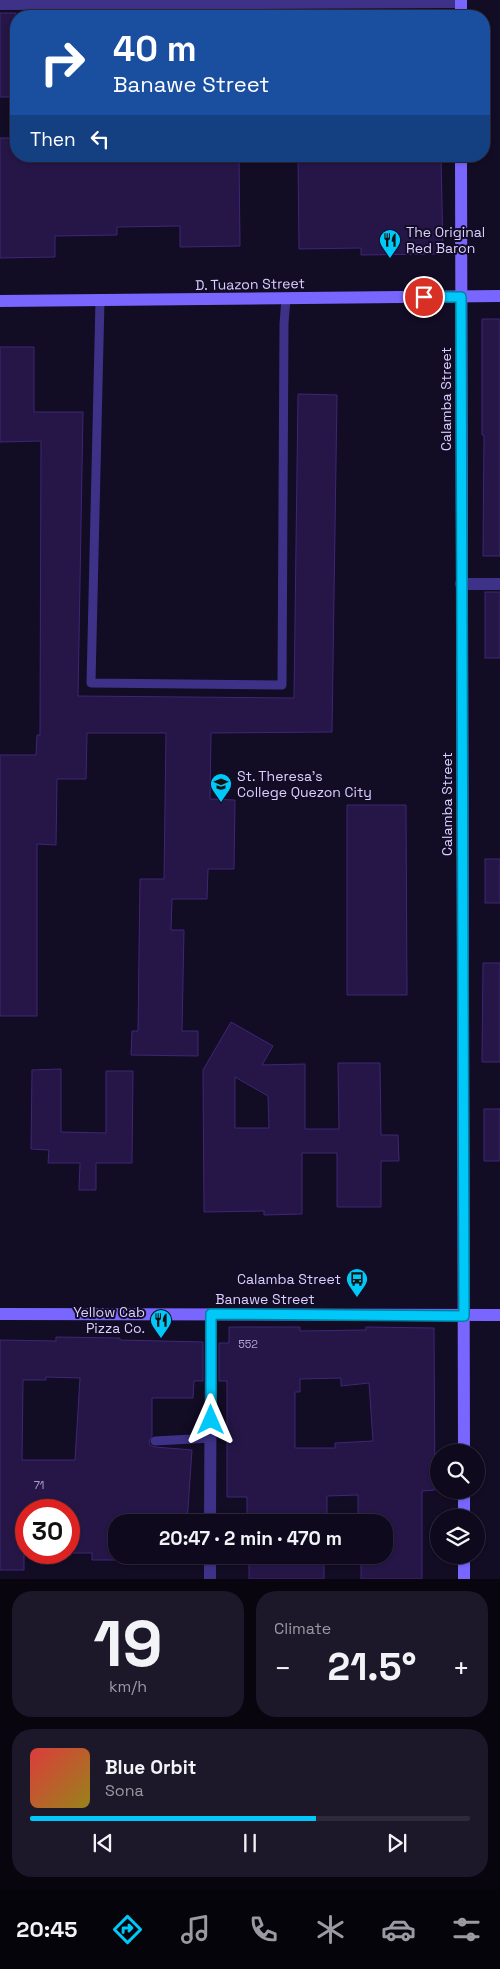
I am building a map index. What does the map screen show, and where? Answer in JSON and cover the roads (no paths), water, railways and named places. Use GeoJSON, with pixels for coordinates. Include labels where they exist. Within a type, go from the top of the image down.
{"type":"FeatureCollection","features":[{"type":"Feature","properties":{"kind":"street"},"geometry":{"type":"LineString","coordinates":[[0,4],[461,1]]}},
{"type":"Feature","properties":{"kind":"street","name":"Calamba Street"},"geometry":{"type":"LineString","coordinates":[[461,162],[464,1444]]}},
{"type":"Feature","properties":{"kind":"street","name":"D. Tuazon Street"},"geometry":{"type":"LineString","coordinates":[[0,301],[500,296]]}},
{"type":"Feature","properties":{"kind":"street"},"geometry":{"type":"LineString","coordinates":[[461,584],[500,584]]}},
{"type":"Feature","properties":{"kind":"street","name":"Banawe Street"},"geometry":{"type":"LineString","coordinates":[[0,1314],[500,1315]]}},
{"type":"Feature","properties":{"kind":"street"},"geometry":{"type":"LineString","coordinates":[[210,1514],[211,1314]]}},
{"type":"Feature","properties":{"kind":"street"},"geometry":{"type":"LineString","coordinates":[[210,1564],[210,1579]]}},
{"type":"Feature","properties":{"kind":"street"},"geometry":{"type":"LineString","coordinates":[[464,1564],[464,1579]]}},
{"type":"Feature","properties":{"kind":"lane"},"geometry":{"type":"LineString","coordinates":[[100,300],[91,683],[282,685],[284,324],[286,298]]}},
{"type":"Feature","properties":{"kind":"lane"},"geometry":{"type":"LineString","coordinates":[[155,1441],[211,1438]]}},
{"type":"Feature","properties":{"kind":"place","name":"The Original Red Baron"},"geometry":{"type":"Point","coordinates":[390,259]}},
{"type":"Feature","properties":{"kind":"place","name":"St. Theresa's College Quezon City"},"geometry":{"type":"Point","coordinates":[221,803]}},
{"type":"Feature","properties":{"kind":"place","name":"Calamba Street"},"geometry":{"type":"Point","coordinates":[357,1298]}},
{"type":"Feature","properties":{"kind":"place","name":"Yellow Cab Pizza Co."},"geometry":{"type":"Point","coordinates":[161,1339]}}]}
